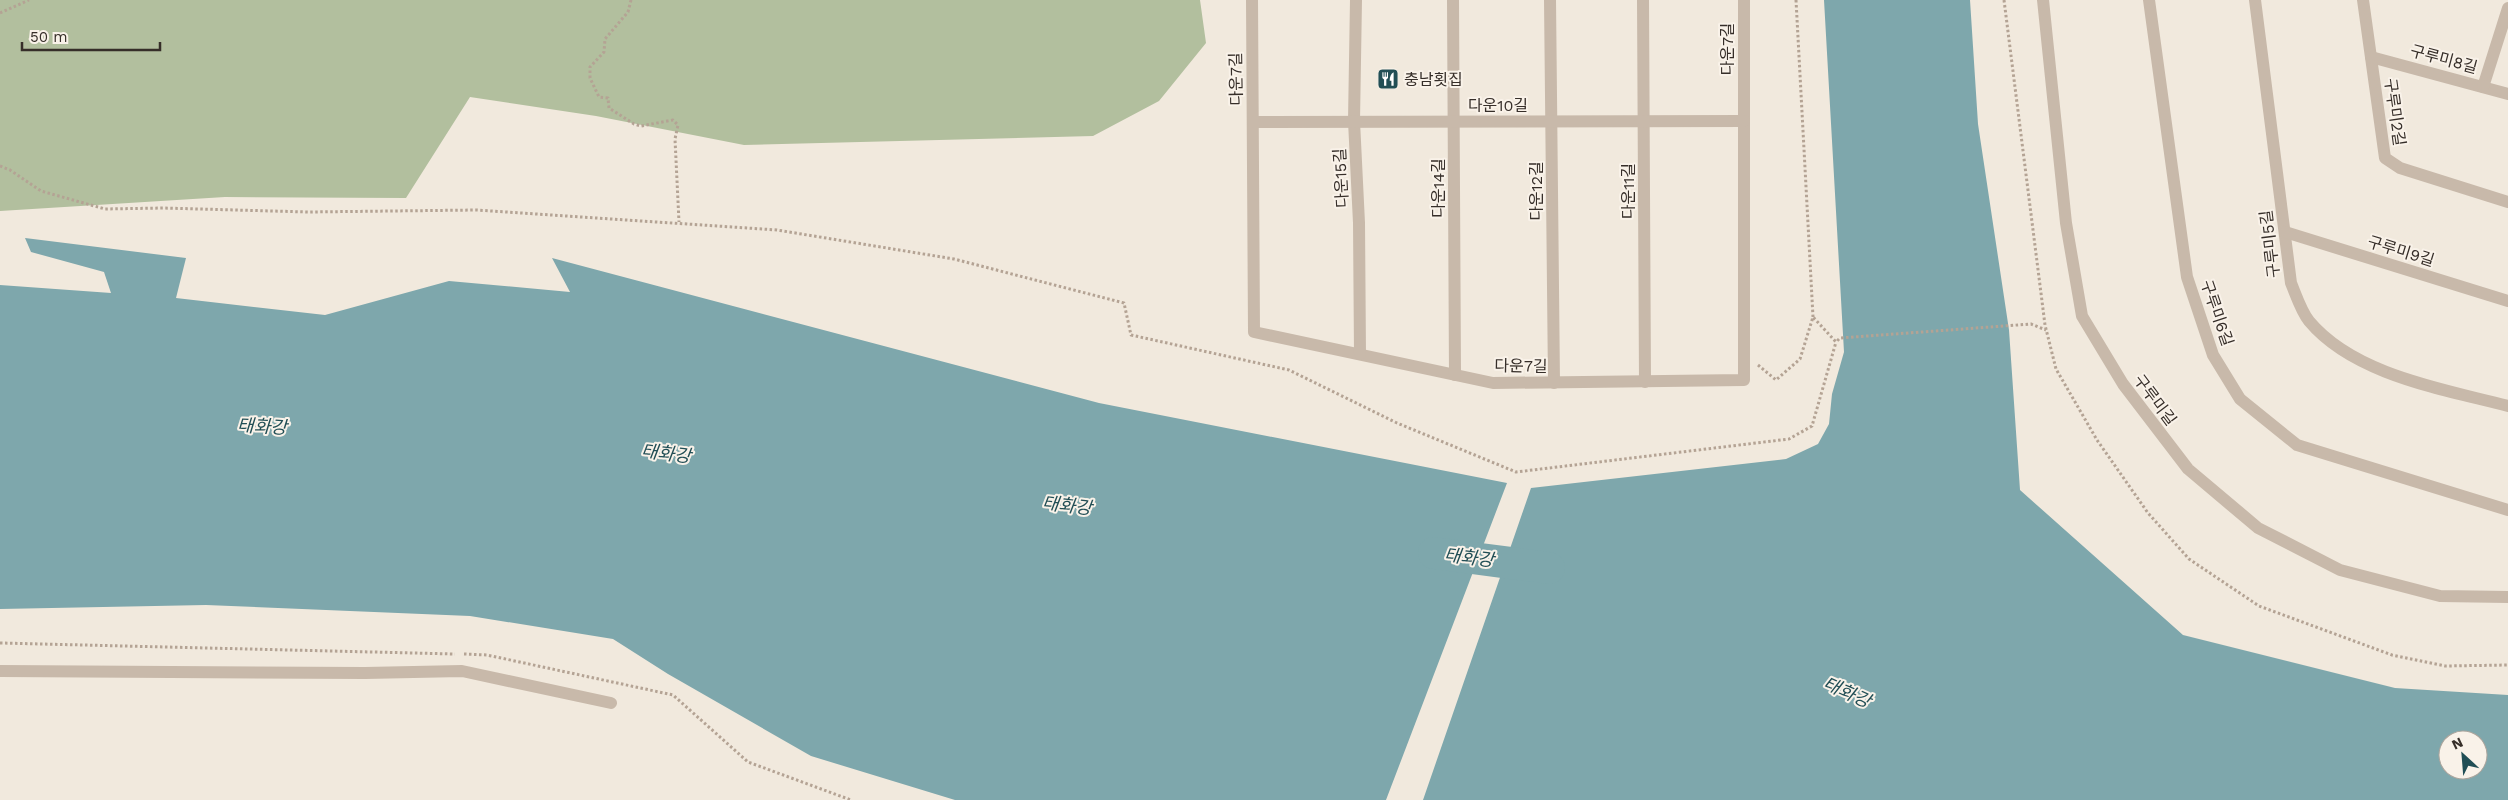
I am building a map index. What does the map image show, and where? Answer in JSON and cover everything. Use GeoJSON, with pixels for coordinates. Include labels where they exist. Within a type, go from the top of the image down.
{"type":"FeatureCollection","features":[{"type":"Feature","properties":{"kind":"street","name":"다운7길"},"geometry":{"type":"LineString","coordinates":[[1252,0],[1254,332],[1493,383],[1744,380],[1744,0]]}},
{"type":"Feature","properties":{"kind":"street","name":"다운15길"},"geometry":{"type":"LineString","coordinates":[[1356,0],[1354,122],[1359,223],[1360,354]]}},
{"type":"Feature","properties":{"kind":"street","name":"다운14길"},"geometry":{"type":"LineString","coordinates":[[1453,0],[1455,375]]}},
{"type":"Feature","properties":{"kind":"street","name":"다운12길"},"geometry":{"type":"LineString","coordinates":[[1550,0],[1554,383]]}},
{"type":"Feature","properties":{"kind":"street","name":"다운11길"},"geometry":{"type":"LineString","coordinates":[[1643,0],[1645,382]]}},
{"type":"Feature","properties":{"kind":"street","name":"구루미길"},"geometry":{"type":"LineString","coordinates":[[2043,0],[2066,223],[2082,316],[2122,384],[2188,469],[2258,528],[2340,570],[2440,596],[2508,597]]}},
{"type":"Feature","properties":{"kind":"street","name":"구루미6길"},"geometry":{"type":"LineString","coordinates":[[2148,0],[2187,277],[2213,355],[2240,398],[2297,445],[2508,510]]}},
{"type":"Feature","properties":{"kind":"street","name":"구루미5길"},"geometry":{"type":"LineString","coordinates":[[2255,0],[2291,283],[2308,320],[2333,345],[2367,364],[2420,382],[2508,406]]}},
{"type":"Feature","properties":{"kind":"street","name":"구루미2길"},"geometry":{"type":"LineString","coordinates":[[2363,0],[2385,158],[2400,168],[2508,202]]}},
{"type":"Feature","properties":{"kind":"street"},"geometry":{"type":"LineString","coordinates":[[2483,87],[2508,8]]}},
{"type":"Feature","properties":{"kind":"street","name":"구루미8길"},"geometry":{"type":"LineString","coordinates":[[2371,57],[2508,94]]}},
{"type":"Feature","properties":{"kind":"street","name":"다운10길"},"geometry":{"type":"LineString","coordinates":[[1253,122],[1744,121]]}},
{"type":"Feature","properties":{"kind":"street","name":"구루미9길"},"geometry":{"type":"LineString","coordinates":[[2285,232],[2508,301]]}},
{"type":"Feature","properties":{"kind":"street"},"geometry":{"type":"LineString","coordinates":[[0,671],[365,673],[462,671],[611,703]]}},
{"type":"Feature","properties":{"kind":"path"},"geometry":{"type":"LineString","coordinates":[[0,13],[30,0]]}},
{"type":"Feature","properties":{"kind":"path"},"geometry":{"type":"LineString","coordinates":[[631,0],[628,12],[606,39],[604,52],[590,67],[590,78],[599,97],[608,98],[609,108],[634,124],[641,126],[673,120],[678,125],[675,139],[679,222]]}},
{"type":"Feature","properties":{"kind":"path"},"geometry":{"type":"LineString","coordinates":[[1744,354],[1776,380],[1800,359],[1813,316],[1796,0]]}},
{"type":"Feature","properties":{"kind":"path"},"geometry":{"type":"LineString","coordinates":[[0,166],[10,170],[41,191],[105,209],[162,208],[308,212],[476,210],[777,230],[954,259],[1124,303],[1131,335],[1289,370],[1397,422],[1516,472],[1790,438],[1812,426],[1836,342],[1840,338],[2031,324],[2046,330]]}},
{"type":"Feature","properties":{"kind":"path"},"geometry":{"type":"LineString","coordinates":[[1813,316],[1836,342]]}},
{"type":"Feature","properties":{"kind":"green space"},"geometry":{"type":"Polygon","coordinates":[[[0,0],[1200,0],[1206,43],[1159,101],[1093,136],[744,145],[596,116],[470,97],[406,198],[225,197],[0,211],[0,0]]]}},
{"type":"Feature","properties":{"kind":"water"},"geometry":{"type":"Polygon","coordinates":[[[1824,0],[1970,0],[1978,124],[2009,330],[2020,490],[2183,635],[2395,688],[2508,695],[2508,800],[1423,800],[1531,488],[1786,459],[1818,444],[1829,424],[1832,394],[1844,352],[1824,0]]]}},
{"type":"Feature","properties":{"kind":"water"},"geometry":{"type":"Polygon","coordinates":[[[25,238],[186,258],[176,298],[325,315],[449,281],[570,292],[552,258],[1099,403],[1507,483],[1386,800],[955,800],[811,756],[668,674],[613,639],[470,616],[206,605],[0,609],[0,285],[111,293],[104,272],[31,252],[25,238]]]}},
{"type":"Feature","properties":{"kind":"waterway","name":"태화강"},"geometry":{"type":"LineString","coordinates":[[1434,553],[1549,568]]}},
{"type":"Feature","properties":{"kind":"place","name":"충남횟집"},"geometry":{"type":"Point","coordinates":[1388,79]}}]}
